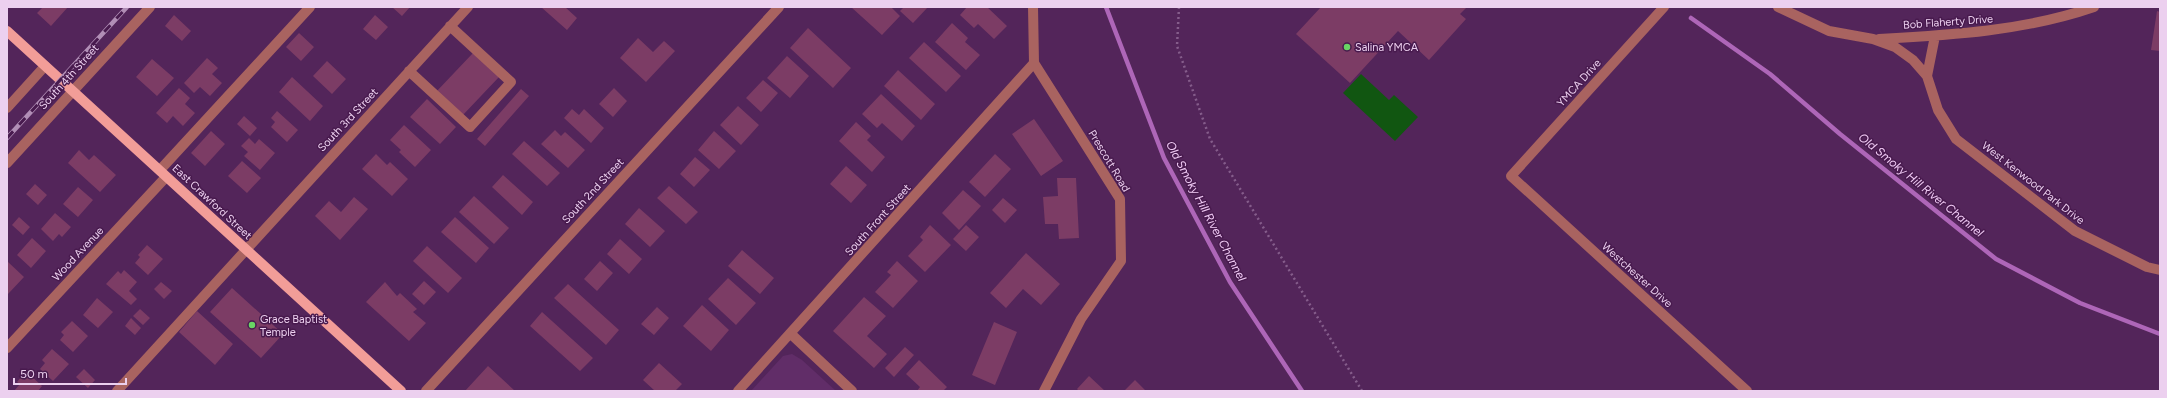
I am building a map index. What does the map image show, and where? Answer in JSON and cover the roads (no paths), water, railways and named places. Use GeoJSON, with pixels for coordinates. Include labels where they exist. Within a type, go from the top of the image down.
{"type":"FeatureCollection","features":[{"type":"Feature","properties":{"kind":"main road","name":"East Crawford Street"},"geometry":{"type":"LineString","coordinates":[[7,31],[401,391]]}},
{"type":"Feature","properties":{"kind":"street","name":"South 4th Street"},"geometry":{"type":"LineString","coordinates":[[7,163],[150,7]]}},
{"type":"Feature","properties":{"kind":"street","name":"Wood Avenue"},"geometry":{"type":"LineString","coordinates":[[7,348],[310,7]]}},
{"type":"Feature","properties":{"kind":"street","name":"South 3rd Street"},"geometry":{"type":"LineString","coordinates":[[117,391],[245,249],[468,7]]}},
{"type":"Feature","properties":{"kind":"street","name":"South 2nd Street"},"geometry":{"type":"LineString","coordinates":[[426,391],[779,7]]}},
{"type":"Feature","properties":{"kind":"street"},"geometry":{"type":"LineString","coordinates":[[1033,7],[1034,64]]}},
{"type":"Feature","properties":{"kind":"street","name":"YMCA Drive"},"geometry":{"type":"LineString","coordinates":[[1512,176],[1664,7]]}},
{"type":"Feature","properties":{"kind":"street","name":"West Kenwood Park Drive"},"geometry":{"type":"LineString","coordinates":[[1778,7],[1829,31],[1873,39],[1895,47],[1913,60],[1927,76],[1938,110],[1956,139],[2075,231],[2147,268],[2160,270]]}},
{"type":"Feature","properties":{"kind":"street","name":"Bob Flaherty Drive"},"geometry":{"type":"LineString","coordinates":[[1873,39],[1935,36],[2002,30],[2066,17],[2094,7]]}},
{"type":"Feature","properties":{"kind":"street"},"geometry":{"type":"LineString","coordinates":[[409,71],[470,127],[511,82],[450,26]]}},
{"type":"Feature","properties":{"kind":"street","name":"West Kenwood Park Drive"},"geometry":{"type":"LineString","coordinates":[[1927,76],[1935,36]]}},
{"type":"Feature","properties":{"kind":"street","name":"South Front Street"},"geometry":{"type":"LineString","coordinates":[[738,391],[1034,64]]}},
{"type":"Feature","properties":{"kind":"street","name":"Prescott Road"},"geometry":{"type":"LineString","coordinates":[[1034,64],[1120,199],[1121,260],[1081,319],[1044,391]]}},
{"type":"Feature","properties":{"kind":"street"},"geometry":{"type":"LineString","coordinates":[[7,108],[45,66]]}},
{"type":"Feature","properties":{"kind":"street","name":"Westchester Drive"},"geometry":{"type":"LineString","coordinates":[[1512,176],[1747,391]]}},
{"type":"Feature","properties":{"kind":"street"},"geometry":{"type":"LineString","coordinates":[[791,334],[852,391]]}},
{"type":"Feature","properties":{"kind":"waterway","name":"Old Smoky Hill River Channel"},"geometry":{"type":"LineString","coordinates":[[1106,7],[1164,158],[1230,282],[1302,391]]}},
{"type":"Feature","properties":{"kind":"waterway","name":"Old Smoky Hill River Channel"},"geometry":{"type":"LineString","coordinates":[[1691,18],[1770,74],[1840,134],[1996,259],[2080,303],[2160,334]]}},
{"type":"Feature","properties":{"kind":"railway"},"geometry":{"type":"LineString","coordinates":[[7,138],[127,7]]}},
{"type":"Feature","properties":{"kind":"place","name":"Salina YMCA"},"geometry":{"type":"Point","coordinates":[1347,47]}},
{"type":"Feature","properties":{"kind":"place","name":"Grace Baptist Temple"},"geometry":{"type":"Point","coordinates":[252,325]}}]}
